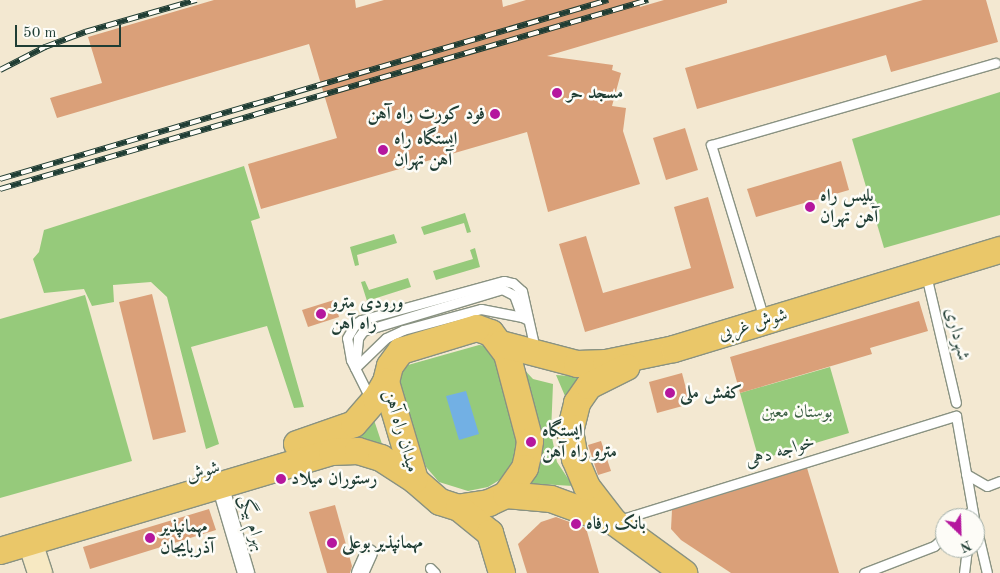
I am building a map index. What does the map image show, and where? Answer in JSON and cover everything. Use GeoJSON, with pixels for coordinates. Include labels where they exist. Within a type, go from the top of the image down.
{"type":"FeatureCollection","features":[{"type":"Feature","properties":{"kind":"main road","name":"شوش غربی"},"geometry":{"type":"LineString","coordinates":[[501,344],[577,364],[596,364],[674,349],[1000,250]]}},
{"type":"Feature","properties":{"kind":"main road","name":"میدان راه آهن"},"geometry":{"type":"LineString","coordinates":[[502,573],[490,533],[459,508],[440,502],[414,480],[386,382],[390,366],[405,349],[477,328],[491,333],[508,354],[530,441],[525,468],[506,495]]}},
{"type":"Feature","properties":{"kind":"main road"},"geometry":{"type":"LineString","coordinates":[[674,349],[597,380],[582,396],[572,417],[570,432],[575,459],[594,498],[614,522],[684,573]]}},
{"type":"Feature","properties":{"kind":"main road","name":"شوش"},"geometry":{"type":"LineString","coordinates":[[0,533],[344,430],[354,424],[372,404],[386,382]]}},
{"type":"Feature","properties":{"kind":"main road","name":"شوش"},"geometry":{"type":"LineString","coordinates":[[0,551],[332,452],[358,451],[381,458],[414,480]]}},
{"type":"Feature","properties":{"kind":"main road"},"geometry":{"type":"LineString","coordinates":[[459,508],[488,503],[506,495],[551,499],[614,522]]}},
{"type":"Feature","properties":{"kind":"street","name":"بهرام بیگی"},"geometry":{"type":"LineString","coordinates":[[220,485],[246,573]]}},
{"type":"Feature","properties":{"kind":"street"},"geometry":{"type":"LineString","coordinates":[[30,542],[40,573]]}},
{"type":"Feature","properties":{"kind":"street"},"geometry":{"type":"LineString","coordinates":[[360,573],[370,553]]}},
{"type":"Feature","properties":{"kind":"lane"},"geometry":{"type":"LineString","coordinates":[[765,322],[711,145],[995,63]]}},
{"type":"Feature","properties":{"kind":"lane","name":"شهرداری"},"geometry":{"type":"LineString","coordinates":[[925,273],[956,403]]}},
{"type":"Feature","properties":{"kind":"lane"},"geometry":{"type":"LineString","coordinates":[[372,404],[355,368],[347,338],[355,324],[504,281],[514,283],[522,292],[525,319],[536,354]]}},
{"type":"Feature","properties":{"kind":"lane"},"geometry":{"type":"LineString","coordinates":[[355,368],[386,338],[404,330],[481,309],[525,319]]}},
{"type":"Feature","properties":{"kind":"lane","name":"خواجه دهی"},"geometry":{"type":"LineString","coordinates":[[614,522],[956,416],[966,474]]}},
{"type":"Feature","properties":{"kind":"lane"},"geometry":{"type":"LineString","coordinates":[[966,474],[988,486],[1000,481]]}},
{"type":"Feature","properties":{"kind":"lane"},"geometry":{"type":"LineString","coordinates":[[966,474],[971,508]]}},
{"type":"Feature","properties":{"kind":"lane"},"geometry":{"type":"LineString","coordinates":[[864,573],[935,545]]}},
{"type":"Feature","properties":{"kind":"lane"},"geometry":{"type":"LineString","coordinates":[[964,573],[966,558]]}},
{"type":"Feature","properties":{"kind":"lane"},"geometry":{"type":"LineString","coordinates":[[983,558],[987,573]]}},
{"type":"Feature","properties":{"kind":"green space"},"geometry":{"type":"Polygon","coordinates":[[[1000,92],[1000,215],[884,248],[852,139],[1000,92]]]}},
{"type":"Feature","properties":{"kind":"green space"},"geometry":{"type":"Polygon","coordinates":[[[244,166],[260,218],[251,221],[304,407],[294,408],[267,326],[191,347],[219,444],[206,449],[167,297],[151,282],[113,285],[114,302],[92,306],[84,289],[44,293],[33,259],[39,252],[44,230],[244,166]]]}},
{"type":"Feature","properties":{"kind":"green space"},"geometry":{"type":"Polygon","coordinates":[[[465,213],[471,232],[467,233],[464,223],[424,235],[421,227],[465,213]]]}},
{"type":"Feature","properties":{"kind":"green space"},"geometry":{"type":"Polygon","coordinates":[[[394,234],[397,243],[357,255],[359,265],[355,266],[350,247],[394,234]]]}},
{"type":"Feature","properties":{"kind":"green space"},"geometry":{"type":"Polygon","coordinates":[[[475,248],[480,267],[436,280],[433,271],[473,259],[470,250],[475,248]]]}},
{"type":"Feature","properties":{"kind":"green space"},"geometry":{"type":"Polygon","coordinates":[[[408,278],[411,287],[367,301],[361,282],[365,281],[369,290],[408,278]]]}},
{"type":"Feature","properties":{"kind":"green space"},"geometry":{"type":"Polygon","coordinates":[[[85,295],[132,461],[0,498],[0,319],[85,295]]]}},
{"type":"Feature","properties":{"kind":"green space"},"geometry":{"type":"Polygon","coordinates":[[[479,345],[488,346],[498,354],[521,433],[517,458],[506,476],[488,487],[468,491],[439,482],[426,467],[398,382],[401,372],[408,365],[479,345]]]}},
{"type":"Feature","properties":{"kind":"green space"},"geometry":{"type":"Polygon","coordinates":[[[518,363],[533,379],[553,384],[551,433],[557,462],[573,486],[524,483],[518,363]]]}},
{"type":"Feature","properties":{"kind":"green space","name":"بوستان معین"},"geometry":{"type":"Polygon","coordinates":[[[830,367],[849,433],[759,460],[740,393],[830,367]]]}},
{"type":"Feature","properties":{"kind":"green space"},"geometry":{"type":"Polygon","coordinates":[[[556,375],[570,376],[582,376],[565,396],[556,375]]]}},
{"type":"Feature","properties":{"kind":"green space"},"geometry":{"type":"Polygon","coordinates":[[[374,420],[382,444],[352,440],[354,435],[374,420]]]}},
{"type":"Feature","properties":{"kind":"water"},"geometry":{"type":"Polygon","coordinates":[[[466,391],[479,434],[459,440],[446,396],[466,391]]]}},
{"type":"Feature","properties":{"kind":"building"},"geometry":{"type":"Polygon","coordinates":[[[214,0],[355,0],[356,8],[384,0],[502,0],[503,7],[526,0],[639,0],[640,7],[664,0],[727,0],[727,3],[547,56],[613,65],[612,70],[621,73],[612,106],[626,108],[623,131],[640,184],[548,212],[527,132],[261,209],[248,164],[337,138],[309,44],[57,118],[50,98],[102,83],[88,37],[214,0]]]}},
{"type":"Feature","properties":{"kind":"building"},"geometry":{"type":"Polygon","coordinates":[[[923,0],[986,0],[998,42],[891,72],[886,55],[697,109],[685,68],[923,0]]]}},
{"type":"Feature","properties":{"kind":"building"},"geometry":{"type":"Polygon","coordinates":[[[685,128],[698,170],[666,180],[653,138],[685,128]]]}},
{"type":"Feature","properties":{"kind":"building"},"geometry":{"type":"Polygon","coordinates":[[[841,161],[849,190],[756,217],[747,189],[841,161]]]}},
{"type":"Feature","properties":{"kind":"building"},"geometry":{"type":"Polygon","coordinates":[[[708,197],[734,288],[585,332],[559,244],[586,236],[603,293],[691,268],[674,207],[708,197]]]}},
{"type":"Feature","properties":{"kind":"building"},"geometry":{"type":"Polygon","coordinates":[[[152,294],[186,432],[153,440],[119,302],[152,294]]]}},
{"type":"Feature","properties":{"kind":"building","name":"ورودی مترو راه آهن"},"geometry":{"type":"Polygon","coordinates":[[[334,300],[339,317],[308,327],[302,310],[334,300]]]}},
{"type":"Feature","properties":{"kind":"building"},"geometry":{"type":"Polygon","coordinates":[[[919,301],[928,331],[870,348],[872,354],[740,393],[730,357],[919,301]]]}},
{"type":"Feature","properties":{"kind":"building","name":"کفش ملی"},"geometry":{"type":"Polygon","coordinates":[[[682,373],[690,404],[657,413],[649,382],[682,373]]]}},
{"type":"Feature","properties":{"kind":"building"},"geometry":{"type":"Polygon","coordinates":[[[601,441],[611,471],[598,475],[588,445],[601,441]]]}},
{"type":"Feature","properties":{"kind":"building"},"geometry":{"type":"Polygon","coordinates":[[[807,468],[839,573],[731,573],[681,540],[671,529],[672,510],[807,468]]]}},
{"type":"Feature","properties":{"kind":"building","name":"مهمانپذیر بوعلی"},"geometry":{"type":"Polygon","coordinates":[[[335,505],[352,566],[350,573],[327,573],[309,512],[335,505]]]}},
{"type":"Feature","properties":{"kind":"building","name":"مهمانپذیر آذربایجان"},"geometry":{"type":"Polygon","coordinates":[[[209,509],[216,530],[90,569],[83,547],[209,509]]]}},
{"type":"Feature","properties":{"kind":"building"},"geometry":{"type":"Polygon","coordinates":[[[556,517],[586,528],[599,573],[527,573],[518,544],[541,522],[556,517]]]}},
{"type":"Feature","properties":{"kind":"railway"},"geometry":{"type":"LineString","coordinates":[[0,70],[45,47],[85,32],[196,0]]}},
{"type":"Feature","properties":{"kind":"railway"},"geometry":{"type":"LineString","coordinates":[[0,179],[608,0]]}},
{"type":"Feature","properties":{"kind":"railway"},"geometry":{"type":"LineString","coordinates":[[0,189],[648,0]]}},
{"type":"Feature","properties":{"kind":"place","name":"مسجد حر"},"geometry":{"type":"Point","coordinates":[557,93]}},
{"type":"Feature","properties":{"kind":"place","name":"فود کورت راه آهن"},"geometry":{"type":"Point","coordinates":[495,114]}},
{"type":"Feature","properties":{"kind":"place","name":"ایستگاه راه آهن تهران"},"geometry":{"type":"Point","coordinates":[383,150]}},
{"type":"Feature","properties":{"kind":"place","name":"پلیس راه آهن تهران"},"geometry":{"type":"Point","coordinates":[810,207]}},
{"type":"Feature","properties":{"kind":"place","name":"ورودی مترو راه آهن"},"geometry":{"type":"Point","coordinates":[321,314]}},
{"type":"Feature","properties":{"kind":"place","name":"کفش ملی"},"geometry":{"type":"Point","coordinates":[670,393]}},
{"type":"Feature","properties":{"kind":"place","name":"ایستگاه مترو راه آهن"},"geometry":{"type":"Point","coordinates":[531,442]}},
{"type":"Feature","properties":{"kind":"place","name":"رستوران میلاد"},"geometry":{"type":"Point","coordinates":[281,479]}},
{"type":"Feature","properties":{"kind":"place","name":"بانک رفاه"},"geometry":{"type":"Point","coordinates":[576,524]}},
{"type":"Feature","properties":{"kind":"place","name":"مهمانپذیر آذربایجان"},"geometry":{"type":"Point","coordinates":[150,538]}},
{"type":"Feature","properties":{"kind":"place","name":"مهمانپذیر بوعلی"},"geometry":{"type":"Point","coordinates":[332,543]}}]}
